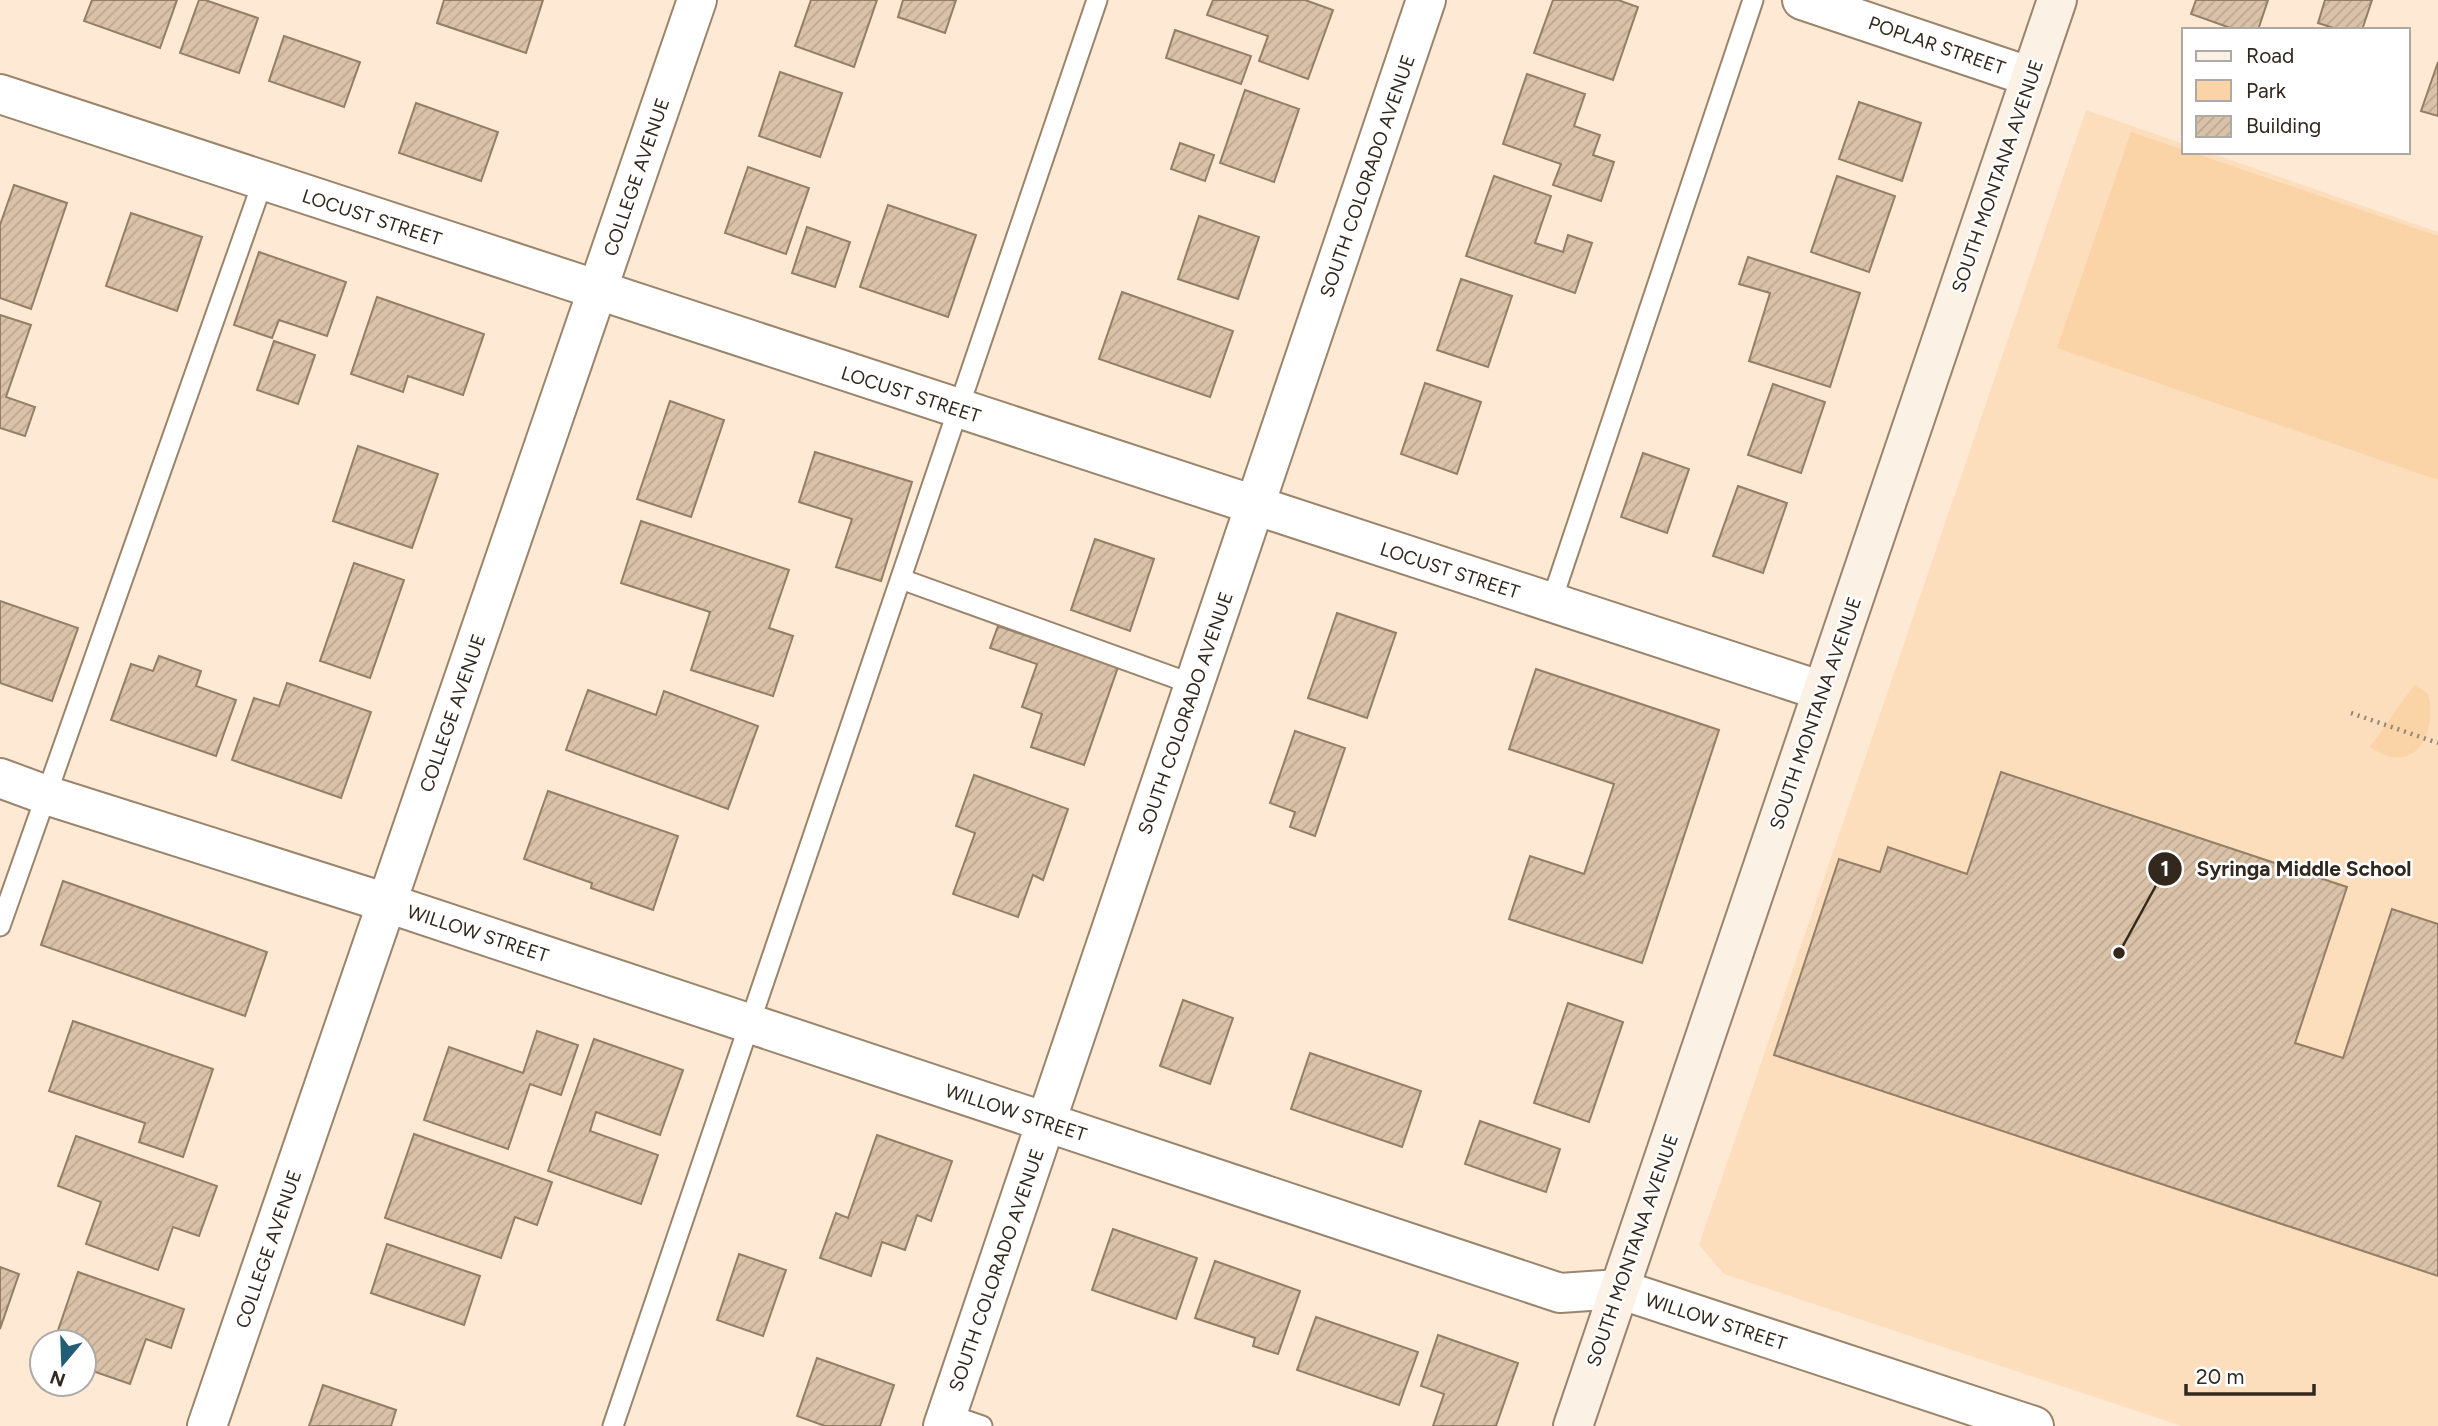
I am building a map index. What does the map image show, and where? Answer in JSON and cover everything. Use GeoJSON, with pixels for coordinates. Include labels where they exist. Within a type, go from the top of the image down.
{"type":"FeatureCollection","features":[{"type":"Feature","properties":{"kind":"street","name":"COLLEGE AVENUE"},"geometry":{"type":"LineString","coordinates":[[207,1426],[697,0]]}},
{"type":"Feature","properties":{"kind":"street","name":"SOUTH COLORADO AVENUE"},"geometry":{"type":"LineString","coordinates":[[957,1422],[1046,1122],[1426,0]]}},
{"type":"Feature","properties":{"kind":"street","name":"POPLAR STREET"},"geometry":{"type":"LineString","coordinates":[[1802,0],[2031,77]]}},
{"type":"Feature","properties":{"kind":"street","name":"SOUTH MONTANA AVENUE"},"geometry":{"type":"LineString","coordinates":[[1573,1426],[2056,0]]}},
{"type":"Feature","properties":{"kind":"street","name":"LOCUST STREET"},"geometry":{"type":"LineString","coordinates":[[0,94],[1822,691]]}},
{"type":"Feature","properties":{"kind":"street","name":"WILLOW STREET"},"geometry":{"type":"LineString","coordinates":[[0,778],[387,903],[1559,1293],[1619,1289],[2034,1426]]}},
{"type":"Feature","properties":{"kind":"lane"},"geometry":{"type":"LineString","coordinates":[[613,1426],[1097,0]]}},
{"type":"Feature","properties":{"kind":"lane"},"geometry":{"type":"LineString","coordinates":[[1551,603],[1754,0]]}},
{"type":"Feature","properties":{"kind":"lane"},"geometry":{"type":"LineString","coordinates":[[0,926],[263,181]]}},
{"type":"Feature","properties":{"kind":"lane"},"geometry":{"type":"LineString","coordinates":[[901,579],[1195,685]]}},
{"type":"Feature","properties":{"kind":"path"},"geometry":{"type":"LineString","coordinates":[[2351,713],[2438,743]]}},
{"type":"Feature","properties":{"kind":"shaded area"},"geometry":{"type":"Polygon","coordinates":[[[2086,110],[2182,143],[2182,154],[2214,154],[2438,232],[2438,1426],[2182,1426],[1724,1274],[1699,1245],[2086,110]]]}},
{"type":"Feature","properties":{"kind":"green space"},"geometry":{"type":"Polygon","coordinates":[[[2131,132],[2182,149],[2182,154],[2197,154],[2438,236],[2438,480],[2057,348],[2131,132]]]}},
{"type":"Feature","properties":{"kind":"green space"},"geometry":{"type":"Polygon","coordinates":[[[2415,684],[2428,694],[2430,707],[2427,733],[2421,745],[2413,753],[2401,757],[2387,756],[2370,747],[2415,684]]]}},
{"type":"Feature","properties":{"kind":"building"},"geometry":{"type":"Polygon","coordinates":[[[92,0],[177,0],[160,48],[84,21],[92,0]]]}},
{"type":"Feature","properties":{"kind":"building"},"geometry":{"type":"Polygon","coordinates":[[[199,0],[258,18],[239,73],[180,53],[199,0]]]}},
{"type":"Feature","properties":{"kind":"building"},"geometry":{"type":"Polygon","coordinates":[[[444,0],[543,0],[526,53],[437,23],[444,0]]]}},
{"type":"Feature","properties":{"kind":"building"},"geometry":{"type":"Polygon","coordinates":[[[811,0],[877,0],[854,67],[795,46],[811,0]]]}},
{"type":"Feature","properties":{"kind":"building"},"geometry":{"type":"Polygon","coordinates":[[[903,0],[956,0],[945,33],[898,17],[903,0]]]}},
{"type":"Feature","properties":{"kind":"building"},"geometry":{"type":"Polygon","coordinates":[[[1213,0],[1305,0],[1333,10],[1308,79],[1259,61],[1268,36],[1207,15],[1213,0]]]}},
{"type":"Feature","properties":{"kind":"building"},"geometry":{"type":"Polygon","coordinates":[[[1553,0],[1618,0],[1638,7],[1613,80],[1534,53],[1553,0]]]}},
{"type":"Feature","properties":{"kind":"building"},"geometry":{"type":"Polygon","coordinates":[[[2196,0],[2268,0],[2259,28],[2230,28],[2191,14],[2196,0]]]}},
{"type":"Feature","properties":{"kind":"building"},"geometry":{"type":"Polygon","coordinates":[[[2325,0],[2372,0],[2363,28],[2334,28],[2318,23],[2325,0]]]}},
{"type":"Feature","properties":{"kind":"building"},"geometry":{"type":"Polygon","coordinates":[[[1175,30],[1251,56],[1241,84],[1166,58],[1175,30]]]}},
{"type":"Feature","properties":{"kind":"building"},"geometry":{"type":"Polygon","coordinates":[[[284,36],[360,62],[344,107],[269,81],[284,36]]]}},
{"type":"Feature","properties":{"kind":"building"},"geometry":{"type":"Polygon","coordinates":[[[2438,62],[2438,116],[2421,111],[2438,62]]]}},
{"type":"Feature","properties":{"kind":"building"},"geometry":{"type":"Polygon","coordinates":[[[780,72],[842,93],[820,157],[759,136],[780,72]]]}},
{"type":"Feature","properties":{"kind":"building"},"geometry":{"type":"Polygon","coordinates":[[[1527,74],[1585,94],[1574,126],[1600,135],[1593,155],[1614,162],[1601,201],[1553,185],[1561,164],[1503,144],[1527,74]]]}},
{"type":"Feature","properties":{"kind":"building"},"geometry":{"type":"Polygon","coordinates":[[[1245,90],[1299,109],[1274,182],[1220,163],[1245,90]]]}},
{"type":"Feature","properties":{"kind":"building"},"geometry":{"type":"Polygon","coordinates":[[[1859,102],[1921,123],[1902,181],[1839,159],[1859,102]]]}},
{"type":"Feature","properties":{"kind":"building"},"geometry":{"type":"Polygon","coordinates":[[[416,103],[498,132],[481,181],[399,153],[416,103]]]}},
{"type":"Feature","properties":{"kind":"building"},"geometry":{"type":"Polygon","coordinates":[[[1180,143],[1214,155],[1205,181],[1171,169],[1180,143]]]}},
{"type":"Feature","properties":{"kind":"building"},"geometry":{"type":"Polygon","coordinates":[[[748,167],[809,188],[786,254],[725,233],[748,167]]]}},
{"type":"Feature","properties":{"kind":"building"},"geometry":{"type":"Polygon","coordinates":[[[1494,176],[1551,196],[1535,243],[1563,252],[1568,235],[1592,243],[1575,293],[1466,256],[1494,176]]]}},
{"type":"Feature","properties":{"kind":"building"},"geometry":{"type":"Polygon","coordinates":[[[1837,176],[1895,196],[1869,272],[1811,252],[1837,176]]]}},
{"type":"Feature","properties":{"kind":"building"},"geometry":{"type":"Polygon","coordinates":[[[14,185],[67,203],[31,309],[0,298],[0,225],[14,185]]]}},
{"type":"Feature","properties":{"kind":"building"},"geometry":{"type":"Polygon","coordinates":[[[888,205],[976,235],[948,317],[860,287],[888,205]]]}},
{"type":"Feature","properties":{"kind":"building"},"geometry":{"type":"Polygon","coordinates":[[[131,213],[202,237],[177,311],[106,286],[131,213]]]}},
{"type":"Feature","properties":{"kind":"building"},"geometry":{"type":"Polygon","coordinates":[[[1199,216],[1259,237],[1238,299],[1178,279],[1199,216]]]}},
{"type":"Feature","properties":{"kind":"building"},"geometry":{"type":"Polygon","coordinates":[[[807,227],[850,242],[835,287],[792,273],[807,227]]]}},
{"type":"Feature","properties":{"kind":"building"},"geometry":{"type":"Polygon","coordinates":[[[259,252],[346,282],[327,336],[279,320],[272,338],[234,325],[259,252]]]}},
{"type":"Feature","properties":{"kind":"building"},"geometry":{"type":"Polygon","coordinates":[[[1748,257],[1860,293],[1830,387],[1749,361],[1770,293],[1739,284],[1748,257]]]}},
{"type":"Feature","properties":{"kind":"building"},"geometry":{"type":"Polygon","coordinates":[[[1461,279],[1512,296],[1488,367],[1437,350],[1461,279]]]}},
{"type":"Feature","properties":{"kind":"building"},"geometry":{"type":"Polygon","coordinates":[[[1122,292],[1233,331],[1210,397],[1099,359],[1122,292]]]}},
{"type":"Feature","properties":{"kind":"building"},"geometry":{"type":"Polygon","coordinates":[[[377,297],[484,334],[463,395],[408,376],[403,392],[351,374],[377,297]]]}},
{"type":"Feature","properties":{"kind":"building"},"geometry":{"type":"Polygon","coordinates":[[[0,315],[31,325],[6,397],[35,407],[25,436],[0,428],[0,315]]]}},
{"type":"Feature","properties":{"kind":"building"},"geometry":{"type":"Polygon","coordinates":[[[274,341],[315,355],[298,404],[257,390],[274,341]]]}},
{"type":"Feature","properties":{"kind":"building"},"geometry":{"type":"Polygon","coordinates":[[[1425,383],[1481,402],[1457,474],[1401,454],[1425,383]]]}},
{"type":"Feature","properties":{"kind":"building"},"geometry":{"type":"Polygon","coordinates":[[[1773,384],[1825,402],[1801,473],[1748,455],[1773,384]]]}},
{"type":"Feature","properties":{"kind":"building"},"geometry":{"type":"Polygon","coordinates":[[[670,401],[724,420],[691,517],[637,499],[670,401]]]}},
{"type":"Feature","properties":{"kind":"building"},"geometry":{"type":"Polygon","coordinates":[[[358,446],[438,474],[412,548],[333,521],[358,446]]]}},
{"type":"Feature","properties":{"kind":"building"},"geometry":{"type":"Polygon","coordinates":[[[815,452],[912,482],[881,581],[836,567],[852,519],[799,502],[815,452]]]}},
{"type":"Feature","properties":{"kind":"building"},"geometry":{"type":"Polygon","coordinates":[[[1643,453],[1689,469],[1667,533],[1621,517],[1643,453]]]}},
{"type":"Feature","properties":{"kind":"building"},"geometry":{"type":"Polygon","coordinates":[[[1738,486],[1787,503],[1763,573],[1713,556],[1738,486]]]}},
{"type":"Feature","properties":{"kind":"building"},"geometry":{"type":"Polygon","coordinates":[[[641,521],[789,570],[769,628],[793,636],[773,696],[691,670],[710,612],[621,583],[641,521]]]}},
{"type":"Feature","properties":{"kind":"building"},"geometry":{"type":"Polygon","coordinates":[[[1095,539],[1154,559],[1130,631],[1071,610],[1095,539]]]}},
{"type":"Feature","properties":{"kind":"building"},"geometry":{"type":"Polygon","coordinates":[[[354,563],[404,580],[370,678],[320,661],[354,563]]]}},
{"type":"Feature","properties":{"kind":"building"},"geometry":{"type":"Polygon","coordinates":[[[0,601],[78,628],[52,701],[0,683],[0,601]]]}},
{"type":"Feature","properties":{"kind":"building"},"geometry":{"type":"Polygon","coordinates":[[[1337,613],[1396,633],[1367,718],[1308,698],[1337,613]]]}},
{"type":"Feature","properties":{"kind":"building"},"geometry":{"type":"Polygon","coordinates":[[[998,626],[1118,667],[1084,765],[1031,747],[1042,714],[1022,707],[1037,664],[990,648],[998,626]]]}},
{"type":"Feature","properties":{"kind":"building"},"geometry":{"type":"Polygon","coordinates":[[[159,656],[201,671],[196,686],[236,700],[216,756],[111,720],[131,664],[153,671],[159,656]]]}},
{"type":"Feature","properties":{"kind":"building"},"geometry":{"type":"Polygon","coordinates":[[[1536,669],[1719,730],[1642,963],[1509,919],[1530,856],[1584,874],[1614,784],[1509,749],[1536,669]]]}},
{"type":"Feature","properties":{"kind":"building"},"geometry":{"type":"Polygon","coordinates":[[[287,683],[371,712],[341,798],[232,760],[254,698],[279,706],[287,683]]]}},
{"type":"Feature","properties":{"kind":"building"},"geometry":{"type":"Polygon","coordinates":[[[588,690],[656,715],[664,691],[758,726],[728,809],[566,750],[588,690]]]}},
{"type":"Feature","properties":{"kind":"building"},"geometry":{"type":"Polygon","coordinates":[[[1295,731],[1345,748],[1315,836],[1290,827],[1295,812],[1270,803],[1295,731]]]}},
{"type":"Feature","properties":{"kind":"building"},"geometry":{"type":"Polygon","coordinates":[[[2001,772],[2347,887],[2295,1043],[2343,1058],[2392,909],[2438,924],[2438,1276],[1774,1055],[1839,859],[1880,872],[1888,847],[1967,874],[2001,772]]]}},
{"type":"Feature","properties":{"kind":"building"},"geometry":{"type":"Polygon","coordinates":[[[974,775],[1068,809],[1043,880],[1033,875],[1018,917],[953,894],[975,833],[956,826],[974,775]]]}},
{"type":"Feature","properties":{"kind":"building"},"geometry":{"type":"Polygon","coordinates":[[[548,791],[678,836],[653,910],[591,888],[592,883],[524,859],[548,791]]]}},
{"type":"Feature","properties":{"kind":"building"},"geometry":{"type":"Polygon","coordinates":[[[63,881],[267,952],[245,1016],[41,945],[63,881]]]}},
{"type":"Feature","properties":{"kind":"building"},"geometry":{"type":"Polygon","coordinates":[[[1183,1000],[1233,1018],[1210,1084],[1160,1066],[1183,1000]]]}},
{"type":"Feature","properties":{"kind":"building"},"geometry":{"type":"Polygon","coordinates":[[[1568,1003],[1623,1022],[1589,1122],[1534,1103],[1568,1003]]]}},
{"type":"Feature","properties":{"kind":"building"},"geometry":{"type":"Polygon","coordinates":[[[73,1021],[213,1069],[183,1157],[139,1142],[145,1123],[49,1091],[73,1021]]]}},
{"type":"Feature","properties":{"kind":"building"},"geometry":{"type":"Polygon","coordinates":[[[537,1031],[578,1045],[561,1095],[530,1084],[508,1149],[424,1120],[449,1047],[523,1073],[537,1031]]]}},
{"type":"Feature","properties":{"kind":"building"},"geometry":{"type":"Polygon","coordinates":[[[594,1039],[683,1070],[660,1135],[596,1112],[590,1131],[658,1155],[641,1204],[548,1171],[594,1039]]]}},
{"type":"Feature","properties":{"kind":"building"},"geometry":{"type":"Polygon","coordinates":[[[1310,1053],[1421,1091],[1402,1147],[1291,1109],[1310,1053]]]}},
{"type":"Feature","properties":{"kind":"building"},"geometry":{"type":"Polygon","coordinates":[[[1480,1121],[1560,1149],[1546,1192],[1465,1164],[1480,1121]]]}},
{"type":"Feature","properties":{"kind":"building"},"geometry":{"type":"Polygon","coordinates":[[[414,1134],[552,1182],[537,1225],[515,1217],[501,1258],[385,1218],[414,1134]]]}},
{"type":"Feature","properties":{"kind":"building"},"geometry":{"type":"Polygon","coordinates":[[[877,1135],[952,1161],[931,1221],[917,1215],[905,1250],[882,1242],[871,1276],[820,1258],[836,1213],[848,1218],[877,1135]]]}},
{"type":"Feature","properties":{"kind":"building"},"geometry":{"type":"Polygon","coordinates":[[[76,1136],[217,1186],[199,1236],[173,1227],[158,1270],[86,1244],[101,1202],[58,1186],[76,1136]]]}},
{"type":"Feature","properties":{"kind":"building"},"geometry":{"type":"Polygon","coordinates":[[[1113,1229],[1197,1258],[1176,1319],[1092,1290],[1113,1229]]]}},
{"type":"Feature","properties":{"kind":"building"},"geometry":{"type":"Polygon","coordinates":[[[387,1244],[480,1276],[464,1325],[371,1293],[387,1244]]]}},
{"type":"Feature","properties":{"kind":"building"},"geometry":{"type":"Polygon","coordinates":[[[739,1254],[786,1270],[763,1336],[717,1320],[739,1254]]]}},
{"type":"Feature","properties":{"kind":"building"},"geometry":{"type":"Polygon","coordinates":[[[1215,1261],[1300,1291],[1278,1354],[1253,1346],[1255,1338],[1195,1318],[1215,1261]]]}},
{"type":"Feature","properties":{"kind":"building"},"geometry":{"type":"Polygon","coordinates":[[[0,1267],[19,1274],[0,1329],[0,1267]]]}},
{"type":"Feature","properties":{"kind":"building"},"geometry":{"type":"Polygon","coordinates":[[[78,1272],[184,1309],[171,1348],[146,1339],[130,1384],[98,1373],[98,1328],[59,1328],[78,1272]]]}},
{"type":"Feature","properties":{"kind":"building"},"geometry":{"type":"Polygon","coordinates":[[[1316,1317],[1418,1352],[1399,1405],[1297,1370],[1316,1317]]]}},
{"type":"Feature","properties":{"kind":"building"},"geometry":{"type":"Polygon","coordinates":[[[1438,1335],[1518,1363],[1496,1426],[1433,1426],[1444,1394],[1421,1386],[1438,1335]]]}},
{"type":"Feature","properties":{"kind":"building"},"geometry":{"type":"Polygon","coordinates":[[[817,1358],[894,1385],[880,1426],[825,1426],[797,1416],[817,1358]]]}},
{"type":"Feature","properties":{"kind":"building"},"geometry":{"type":"Polygon","coordinates":[[[323,1385],[396,1410],[391,1426],[309,1426],[323,1385]]]}},
{"type":"Feature","properties":{"kind":"place","name":"Syringa Middle School"},"geometry":{"type":"Point","coordinates":[2119,953]}}]}
